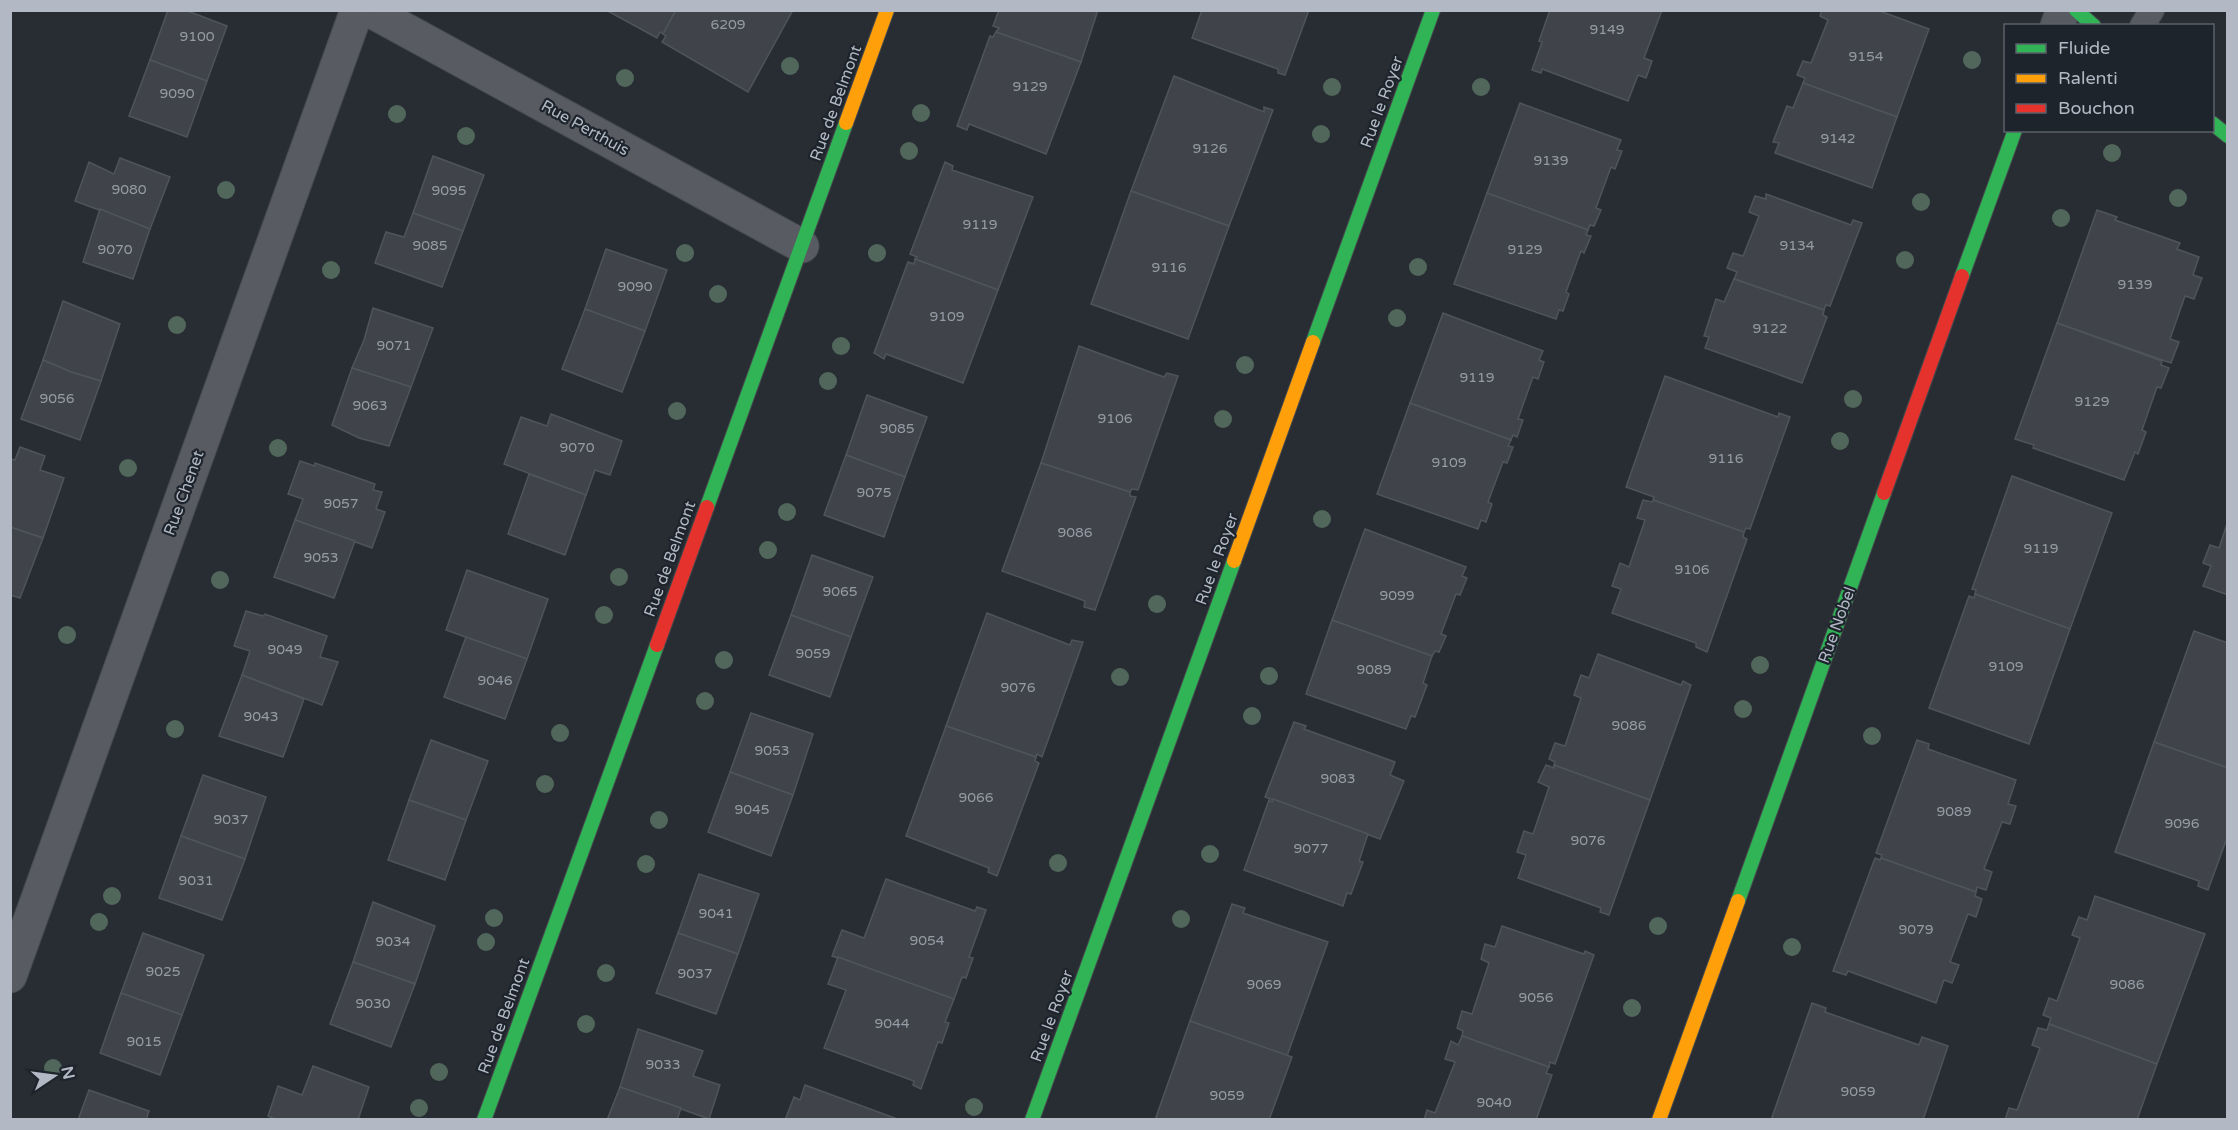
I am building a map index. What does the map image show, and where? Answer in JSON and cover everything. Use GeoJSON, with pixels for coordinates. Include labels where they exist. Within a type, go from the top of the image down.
{"type":"FeatureCollection","features":[{"type":"Feature","properties":{"kind":"street","name":"Rue Chenet"},"geometry":{"type":"LineString","coordinates":[[10,976],[357,10]]}},
{"type":"Feature","properties":{"kind":"street","name":"Rue Perthuis"},"geometry":{"type":"LineString","coordinates":[[369,10],[802,246]]}},
{"type":"Feature","properties":{"kind":"street","name":"Rue de Belmont"},"geometry":{"type":"LineString","coordinates":[[484,1119],[887,10]]}},
{"type":"Feature","properties":{"kind":"street","name":"Rue le Royer"},"geometry":{"type":"LineString","coordinates":[[1032,1119],[1433,10]]}},
{"type":"Feature","properties":{"kind":"street"},"geometry":{"type":"LineString","coordinates":[[2076,10],[2092,24]]}},
{"type":"Feature","properties":{"kind":"street"},"geometry":{"type":"LineString","coordinates":[[2214,125],[2228,136]]}},
{"type":"Feature","properties":{"kind":"street","name":"Rue Nobel"},"geometry":{"type":"LineString","coordinates":[[1659,1119],[2014,132]]}},
{"type":"Feature","properties":{"kind":"lane"},"geometry":{"type":"LineString","coordinates":[[2143,24],[2152,10]]}},
{"type":"Feature","properties":{"kind":"building"},"geometry":{"type":"Polygon","coordinates":[[[168,10],[185,10],[227,26],[207,81],[150,60],[168,10]]]}},
{"type":"Feature","properties":{"kind":"building"},"geometry":{"type":"Polygon","coordinates":[[[606,10],[676,10],[663,34],[660,32],[657,38],[606,10]]]}},
{"type":"Feature","properties":{"kind":"building"},"geometry":{"type":"Polygon","coordinates":[[[676,10],[793,10],[748,92],[662,42],[666,36],[663,34],[676,10]]]}},
{"type":"Feature","properties":{"kind":"building"},"geometry":{"type":"Polygon","coordinates":[[[999,10],[1098,10],[1081,62],[996,32],[999,28],[993,26],[999,10]]]}},
{"type":"Feature","properties":{"kind":"building"},"geometry":{"type":"Polygon","coordinates":[[[1202,10],[1309,10],[1285,75],[1278,73],[1278,69],[1192,38],[1202,10]]]}},
{"type":"Feature","properties":{"kind":"building"},"geometry":{"type":"Polygon","coordinates":[[[1550,10],[1662,10],[1644,58],[1652,61],[1646,78],[1638,75],[1628,101],[1542,69],[1541,73],[1532,70],[1550,10]]]}},
{"type":"Feature","properties":{"kind":"building"},"geometry":{"type":"Polygon","coordinates":[[[1822,10],[1877,10],[1929,29],[1897,117],[1803,83],[1805,78],[1797,75],[1803,61],[1811,63],[1828,20],[1820,16],[1822,10]]]}},
{"type":"Feature","properties":{"kind":"building"},"geometry":{"type":"Polygon","coordinates":[[[996,32],[1081,62],[1046,154],[969,124],[967,130],[957,126],[990,36],[993,37],[996,32]]]}},
{"type":"Feature","properties":{"kind":"building"},"geometry":{"type":"Polygon","coordinates":[[[150,60],[207,81],[187,137],[129,116],[150,60]]]}},
{"type":"Feature","properties":{"kind":"building"},"geometry":{"type":"Polygon","coordinates":[[[1174,76],[1264,112],[1264,107],[1273,110],[1229,226],[1131,191],[1174,76]]]}},
{"type":"Feature","properties":{"kind":"building"},"geometry":{"type":"Polygon","coordinates":[[[1803,83],[1897,117],[1872,188],[1775,153],[1779,143],[1773,142],[1787,106],[1793,108],[1803,83]]]}},
{"type":"Feature","properties":{"kind":"building"},"geometry":{"type":"Polygon","coordinates":[[[1520,103],[1621,140],[1617,150],[1622,151],[1615,169],[1611,167],[1596,208],[1601,210],[1594,226],[1590,225],[1588,230],[1487,193],[1520,103]]]}},
{"type":"Feature","properties":{"kind":"building"},"geometry":{"type":"Polygon","coordinates":[[[433,156],[484,175],[463,231],[413,213],[433,156]]]}},
{"type":"Feature","properties":{"kind":"building"},"geometry":{"type":"Polygon","coordinates":[[[120,158],[170,177],[150,229],[75,201],[89,162],[114,174],[120,158]]]}},
{"type":"Feature","properties":{"kind":"building"},"geometry":{"type":"Polygon","coordinates":[[[945,162],[953,166],[952,170],[1033,197],[998,290],[915,259],[917,257],[910,254],[945,162]]]}},
{"type":"Feature","properties":{"kind":"building"},"geometry":{"type":"Polygon","coordinates":[[[1131,191],[1229,226],[1188,339],[1091,304],[1131,191]]]}},
{"type":"Feature","properties":{"kind":"building"},"geometry":{"type":"Polygon","coordinates":[[[1487,193],[1588,230],[1586,235],[1591,236],[1584,253],[1581,251],[1566,292],[1569,294],[1563,311],[1559,310],[1556,319],[1454,284],[1487,193]]]}},
{"type":"Feature","properties":{"kind":"building"},"geometry":{"type":"Polygon","coordinates":[[[1766,194],[1851,225],[1853,220],[1862,223],[1830,306],[1826,305],[1824,310],[1734,279],[1737,272],[1727,268],[1733,253],[1743,256],[1759,216],[1749,212],[1755,196],[1766,199],[1766,194]]]}},
{"type":"Feature","properties":{"kind":"building"},"geometry":{"type":"Polygon","coordinates":[[[100,209],[150,229],[133,279],[83,262],[100,209]]]}},
{"type":"Feature","properties":{"kind":"building"},"geometry":{"type":"Polygon","coordinates":[[[2097,210],[2117,217],[2115,220],[2180,243],[2177,249],[2199,257],[2193,275],[2202,278],[2194,299],[2185,296],[2170,339],[2179,342],[2171,363],[2057,323],[2097,210]]]}},
{"type":"Feature","properties":{"kind":"building"},"geometry":{"type":"Polygon","coordinates":[[[413,213],[463,231],[442,287],[375,263],[386,232],[404,237],[413,213]]]}},
{"type":"Feature","properties":{"kind":"building"},"geometry":{"type":"Polygon","coordinates":[[[606,249],[667,270],[645,331],[585,309],[606,249]]]}},
{"type":"Feature","properties":{"kind":"building"},"geometry":{"type":"Polygon","coordinates":[[[915,259],[998,290],[963,383],[886,354],[884,359],[874,353],[908,262],[914,264],[915,259]]]}},
{"type":"Feature","properties":{"kind":"building"},"geometry":{"type":"Polygon","coordinates":[[[1734,279],[1824,310],[1823,315],[1827,317],[1802,383],[1705,348],[1709,337],[1704,336],[1716,299],[1724,302],[1734,279]]]}},
{"type":"Feature","properties":{"kind":"building"},"geometry":{"type":"Polygon","coordinates":[[[63,301],[120,324],[101,381],[43,360],[63,301]]]}},
{"type":"Feature","properties":{"kind":"building"},"geometry":{"type":"Polygon","coordinates":[[[373,308],[433,328],[411,387],[352,368],[364,340],[373,308]]]}},
{"type":"Feature","properties":{"kind":"building"},"geometry":{"type":"Polygon","coordinates":[[[585,309],[645,331],[622,392],[562,369],[585,309]]]}},
{"type":"Feature","properties":{"kind":"building"},"geometry":{"type":"Polygon","coordinates":[[[1443,313],[1543,351],[1539,360],[1544,362],[1538,379],[1533,377],[1518,419],[1523,420],[1517,437],[1513,435],[1511,440],[1410,403],[1443,313]]]}},
{"type":"Feature","properties":{"kind":"building"},"geometry":{"type":"Polygon","coordinates":[[[2057,323],[2162,361],[2161,365],[2169,368],[2161,388],[2157,387],[2142,430],[2146,432],[2138,454],[2135,452],[2124,480],[2033,448],[2034,445],[2015,439],[2057,323]]]}},
{"type":"Feature","properties":{"kind":"building"},"geometry":{"type":"Polygon","coordinates":[[[1079,346],[1164,377],[1167,373],[1178,376],[1138,490],[1132,489],[1130,492],[1041,463],[1079,346]]]}},
{"type":"Feature","properties":{"kind":"building"},"geometry":{"type":"Polygon","coordinates":[[[43,360],[101,381],[80,440],[21,419],[43,360]]]}},
{"type":"Feature","properties":{"kind":"building"},"geometry":{"type":"Polygon","coordinates":[[[352,368],[411,387],[389,446],[359,438],[332,425],[352,368]]]}},
{"type":"Feature","properties":{"kind":"building"},"geometry":{"type":"Polygon","coordinates":[[[1665,376],[1778,417],[1779,413],[1790,417],[1750,529],[1746,528],[1744,532],[1741,532],[1653,500],[1654,497],[1626,487],[1665,376]]]}},
{"type":"Feature","properties":{"kind":"building"},"geometry":{"type":"Polygon","coordinates":[[[867,395],[927,417],[905,477],[846,455],[867,395]]]}},
{"type":"Feature","properties":{"kind":"building"},"geometry":{"type":"Polygon","coordinates":[[[1410,403],[1511,440],[1508,446],[1513,447],[1507,463],[1503,462],[1488,502],[1492,504],[1486,522],[1481,520],[1478,529],[1377,494],[1410,403]]]}},
{"type":"Feature","properties":{"kind":"building"},"geometry":{"type":"Polygon","coordinates":[[[551,414],[622,441],[610,475],[595,470],[586,495],[504,464],[521,417],[547,426],[551,414]]]}},
{"type":"Feature","properties":{"kind":"building"},"geometry":{"type":"Polygon","coordinates":[[[20,447],[45,456],[40,470],[64,478],[43,538],[10,527],[10,459],[15,460],[20,447]]]}},
{"type":"Feature","properties":{"kind":"building"},"geometry":{"type":"Polygon","coordinates":[[[846,455],[905,477],[884,537],[824,515],[846,455]]]}},
{"type":"Feature","properties":{"kind":"building"},"geometry":{"type":"Polygon","coordinates":[[[300,461],[315,466],[315,463],[375,484],[373,490],[382,492],[376,509],[385,512],[372,548],[295,520],[303,499],[288,494],[300,461]]]}},
{"type":"Feature","properties":{"kind":"building"},"geometry":{"type":"Polygon","coordinates":[[[1041,463],[1130,492],[1130,496],[1136,497],[1095,610],[1084,607],[1085,601],[1002,571],[1041,463]]]}},
{"type":"Feature","properties":{"kind":"building"},"geometry":{"type":"Polygon","coordinates":[[[529,474],[586,495],[565,555],[508,534],[529,474]]]}},
{"type":"Feature","properties":{"kind":"building"},"geometry":{"type":"Polygon","coordinates":[[[2012,476],[2112,513],[2070,629],[1975,594],[1976,590],[1972,589],[2012,476]]]}},
{"type":"Feature","properties":{"kind":"building"},"geometry":{"type":"Polygon","coordinates":[[[1643,500],[1652,502],[1653,500],[1744,532],[1743,537],[1747,539],[1707,652],[1696,647],[1696,643],[1612,613],[1621,589],[1612,586],[1620,563],[1629,567],[1645,520],[1637,518],[1643,500]]]}},
{"type":"Feature","properties":{"kind":"building"},"geometry":{"type":"Polygon","coordinates":[[[295,520],[355,541],[334,598],[274,577],[295,520]]]}},
{"type":"Feature","properties":{"kind":"building"},"geometry":{"type":"Polygon","coordinates":[[[2228,521],[2228,595],[2203,586],[2211,566],[2203,563],[2210,545],[2219,548],[2228,521]]]}},
{"type":"Feature","properties":{"kind":"building"},"geometry":{"type":"Polygon","coordinates":[[[10,527],[43,538],[20,598],[10,595],[10,527]]]}},
{"type":"Feature","properties":{"kind":"building"},"geometry":{"type":"Polygon","coordinates":[[[1365,529],[1466,567],[1462,576],[1467,578],[1460,595],[1456,594],[1441,634],[1446,636],[1439,652],[1435,651],[1432,656],[1332,620],[1365,529]]]}},
{"type":"Feature","properties":{"kind":"building"},"geometry":{"type":"Polygon","coordinates":[[[812,555],[873,577],[851,637],[791,615],[812,555]]]}},
{"type":"Feature","properties":{"kind":"building"},"geometry":{"type":"Polygon","coordinates":[[[467,570],[548,599],[527,659],[446,630],[467,570]]]}},
{"type":"Feature","properties":{"kind":"building"},"geometry":{"type":"Polygon","coordinates":[[[1975,594],[2070,629],[2029,744],[1929,708],[1969,596],[1974,598],[1975,594]]]}},
{"type":"Feature","properties":{"kind":"building"},"geometry":{"type":"Polygon","coordinates":[[[246,611],[263,616],[265,614],[327,636],[320,657],[338,662],[322,705],[242,675],[250,651],[234,646],[246,611]]]}},
{"type":"Feature","properties":{"kind":"building"},"geometry":{"type":"Polygon","coordinates":[[[987,613],[1070,645],[1072,640],[1083,642],[1042,757],[1037,754],[1036,757],[946,726],[987,613]]]}},
{"type":"Feature","properties":{"kind":"building"},"geometry":{"type":"Polygon","coordinates":[[[791,615],[851,637],[830,697],[769,675],[791,615]]]}},
{"type":"Feature","properties":{"kind":"building"},"geometry":{"type":"Polygon","coordinates":[[[1332,620],[1432,656],[1423,683],[1427,685],[1415,717],[1411,716],[1406,729],[1306,694],[1332,620]]]}},
{"type":"Feature","properties":{"kind":"building"},"geometry":{"type":"Polygon","coordinates":[[[2194,631],[2228,643],[2228,768],[2154,742],[2194,631]]]}},
{"type":"Feature","properties":{"kind":"building"},"geometry":{"type":"Polygon","coordinates":[[[466,637],[527,659],[505,719],[444,697],[466,637]]]}},
{"type":"Feature","properties":{"kind":"building"},"geometry":{"type":"Polygon","coordinates":[[[1598,654],[1681,685],[1683,681],[1691,685],[1650,800],[1554,765],[1555,762],[1549,759],[1555,743],[1565,746],[1581,698],[1574,695],[1581,675],[1589,678],[1598,654]]]}},
{"type":"Feature","properties":{"kind":"building"},"geometry":{"type":"Polygon","coordinates":[[[242,675],[304,699],[283,757],[219,736],[242,675]]]}},
{"type":"Feature","properties":{"kind":"building"},"geometry":{"type":"Polygon","coordinates":[[[751,713],[813,734],[793,795],[730,772],[751,713]]]}},
{"type":"Feature","properties":{"kind":"building"},"geometry":{"type":"Polygon","coordinates":[[[1294,722],[1306,726],[1304,729],[1395,762],[1390,775],[1404,781],[1380,839],[1265,797],[1294,722]]]}},
{"type":"Feature","properties":{"kind":"building"},"geometry":{"type":"Polygon","coordinates":[[[946,726],[1036,757],[1035,761],[1039,763],[997,876],[988,872],[989,868],[906,836],[946,726]]]}},
{"type":"Feature","properties":{"kind":"building"},"geometry":{"type":"Polygon","coordinates":[[[431,740],[488,761],[466,820],[409,800],[431,740]]]}},
{"type":"Feature","properties":{"kind":"building"},"geometry":{"type":"Polygon","coordinates":[[[1917,740],[1929,744],[1928,749],[2016,780],[2008,804],[2016,806],[2010,824],[2002,822],[1984,869],[1992,872],[1986,890],[1977,887],[1976,892],[1881,858],[1882,855],[1876,853],[1917,740]]]}},
{"type":"Feature","properties":{"kind":"building"},"geometry":{"type":"Polygon","coordinates":[[[2154,742],[2228,768],[2228,835],[2208,890],[2198,886],[2199,881],[2115,852],[2154,742]]]}},
{"type":"Feature","properties":{"kind":"building"},"geometry":{"type":"Polygon","coordinates":[[[1546,765],[1554,768],[1554,765],[1650,800],[1609,915],[1600,912],[1601,908],[1518,878],[1526,855],[1517,852],[1524,831],[1533,834],[1549,787],[1538,782],[1546,765]]]}},
{"type":"Feature","properties":{"kind":"building"},"geometry":{"type":"Polygon","coordinates":[[[730,772],[793,795],[771,856],[708,832],[730,772]]]}},
{"type":"Feature","properties":{"kind":"building"},"geometry":{"type":"Polygon","coordinates":[[[203,775],[266,797],[245,859],[181,836],[203,775]]]}},
{"type":"Feature","properties":{"kind":"building"},"geometry":{"type":"Polygon","coordinates":[[[1273,799],[1368,834],[1359,861],[1363,862],[1351,894],[1347,893],[1343,906],[1244,870],[1269,800],[1272,802],[1273,799]]]}},
{"type":"Feature","properties":{"kind":"building"},"geometry":{"type":"Polygon","coordinates":[[[409,800],[466,820],[445,880],[388,860],[409,800]]]}},
{"type":"Feature","properties":{"kind":"building"},"geometry":{"type":"Polygon","coordinates":[[[181,836],[245,859],[222,920],[159,898],[181,836]]]}},
{"type":"Feature","properties":{"kind":"building"},"geometry":{"type":"Polygon","coordinates":[[[1875,858],[1880,860],[1881,858],[1976,892],[1975,896],[1982,899],[1976,917],[1968,914],[1950,962],[1959,965],[1952,983],[1944,980],[1936,1003],[1848,971],[1846,975],[1833,971],[1875,858]]]}},
{"type":"Feature","properties":{"kind":"building"},"geometry":{"type":"Polygon","coordinates":[[[699,874],[759,894],[738,954],[678,933],[699,874]]]}},
{"type":"Feature","properties":{"kind":"building"},"geometry":{"type":"Polygon","coordinates":[[[886,879],[975,911],[977,907],[986,910],[969,957],[973,958],[966,978],[962,977],[954,999],[832,956],[842,930],[864,938],[886,879]]]}},
{"type":"Feature","properties":{"kind":"building"},"geometry":{"type":"Polygon","coordinates":[[[2095,896],[2205,934],[2157,1064],[2049,1024],[2051,1018],[2043,1015],[2049,998],[2057,1001],[2080,938],[2072,935],[2079,917],[2087,920],[2095,896]]]}},
{"type":"Feature","properties":{"kind":"building"},"geometry":{"type":"Polygon","coordinates":[[[373,902],[435,926],[415,984],[353,962],[373,902]]]}},
{"type":"Feature","properties":{"kind":"building"},"geometry":{"type":"Polygon","coordinates":[[[1232,904],[1245,908],[1243,913],[1328,942],[1287,1056],[1190,1021],[1232,904]]]}},
{"type":"Feature","properties":{"kind":"building"},"geometry":{"type":"Polygon","coordinates":[[[1502,926],[1584,954],[1585,951],[1594,955],[1555,1064],[1550,1062],[1549,1067],[1462,1036],[1463,1031],[1457,1028],[1462,1011],[1472,1014],[1489,963],[1481,959],[1485,944],[1495,947],[1502,926]]]}},
{"type":"Feature","properties":{"kind":"building"},"geometry":{"type":"Polygon","coordinates":[[[143,933],[204,955],[182,1015],[121,993],[143,933]]]}},
{"type":"Feature","properties":{"kind":"building"},"geometry":{"type":"Polygon","coordinates":[[[678,933],[738,954],[716,1014],[656,993],[678,933]]]}},
{"type":"Feature","properties":{"kind":"building"},"geometry":{"type":"Polygon","coordinates":[[[838,957],[954,999],[945,1022],[949,1023],[942,1043],[938,1042],[921,1089],[913,1085],[914,1081],[824,1048],[846,990],[828,984],[838,957]]]}},
{"type":"Feature","properties":{"kind":"building"},"geometry":{"type":"Polygon","coordinates":[[[353,962],[415,984],[391,1047],[330,1024],[353,962]]]}},
{"type":"Feature","properties":{"kind":"building"},"geometry":{"type":"Polygon","coordinates":[[[121,993],[182,1015],[160,1075],[100,1053],[121,993]]]}},
{"type":"Feature","properties":{"kind":"building"},"geometry":{"type":"Polygon","coordinates":[[[1812,1003],[1826,1008],[1825,1012],[1919,1045],[1922,1037],[1948,1046],[1923,1120],[1771,1120],[1812,1003]]]}},
{"type":"Feature","properties":{"kind":"building"},"geometry":{"type":"Polygon","coordinates":[[[1190,1021],[1292,1057],[1269,1120],[1155,1120],[1190,1021]]]}},
{"type":"Feature","properties":{"kind":"building"},"geometry":{"type":"Polygon","coordinates":[[[2049,1024],[2157,1064],[2137,1120],[2005,1120],[2009,1108],[2017,1110],[2040,1048],[2032,1045],[2038,1028],[2047,1030],[2049,1024]]]}},
{"type":"Feature","properties":{"kind":"building"},"geometry":{"type":"Polygon","coordinates":[[[638,1029],[703,1051],[693,1076],[720,1085],[709,1119],[620,1087],[638,1029]]]}},
{"type":"Feature","properties":{"kind":"building"},"geometry":{"type":"Polygon","coordinates":[[[1462,1036],[1549,1067],[1546,1073],[1552,1075],[1536,1120],[1424,1120],[1427,1110],[1435,1113],[1455,1062],[1445,1059],[1451,1041],[1458,1045],[1462,1036]]]}},
{"type":"Feature","properties":{"kind":"building"},"geometry":{"type":"Polygon","coordinates":[[[313,1066],[369,1087],[358,1120],[277,1120],[268,1116],[278,1086],[302,1095],[313,1066]]]}},
{"type":"Feature","properties":{"kind":"building"},"geometry":{"type":"Polygon","coordinates":[[[805,1085],[900,1120],[785,1120],[794,1097],[800,1100],[805,1085]]]}},
{"type":"Feature","properties":{"kind":"building"},"geometry":{"type":"Polygon","coordinates":[[[620,1087],[681,1108],[677,1120],[607,1120],[620,1087]]]}},
{"type":"Feature","properties":{"kind":"building"},"geometry":{"type":"Polygon","coordinates":[[[89,1090],[149,1111],[146,1120],[78,1120],[89,1090]]]}},
{"type":"Feature","properties":{"kind":"traffic: fast"},"geometry":{"type":"LineString","coordinates":[[1313,342],[1433,10]]}},
{"type":"Feature","properties":{"kind":"traffic: fast"},"geometry":{"type":"LineString","coordinates":[[2076,10],[2092,24]]}},
{"type":"Feature","properties":{"kind":"traffic: fast"},"geometry":{"type":"LineString","coordinates":[[707,507],[846,123]]}},
{"type":"Feature","properties":{"kind":"traffic: fast"},"geometry":{"type":"LineString","coordinates":[[2214,125],[2228,136]]}},
{"type":"Feature","properties":{"kind":"traffic: fast"},"geometry":{"type":"LineString","coordinates":[[1962,276],[2014,132]]}},
{"type":"Feature","properties":{"kind":"traffic: fast"},"geometry":{"type":"LineString","coordinates":[[1738,901],[1884,493]]}},
{"type":"Feature","properties":{"kind":"traffic: fast"},"geometry":{"type":"LineString","coordinates":[[1032,1120],[1234,561]]}},
{"type":"Feature","properties":{"kind":"traffic: fast"},"geometry":{"type":"LineString","coordinates":[[484,1120],[657,645]]}},
{"type":"Feature","properties":{"kind":"traffic: slow"},"geometry":{"type":"LineString","coordinates":[[846,123],[887,10]]}},
{"type":"Feature","properties":{"kind":"traffic: slow"},"geometry":{"type":"LineString","coordinates":[[1234,561],[1313,342]]}},
{"type":"Feature","properties":{"kind":"traffic: slow"},"geometry":{"type":"LineString","coordinates":[[1659,1120],[1738,901]]}},
{"type":"Feature","properties":{"kind":"traffic: jam"},"geometry":{"type":"LineString","coordinates":[[1884,493],[1962,276]]}},
{"type":"Feature","properties":{"kind":"traffic: jam"},"geometry":{"type":"LineString","coordinates":[[657,645],[707,507]]}}]}
